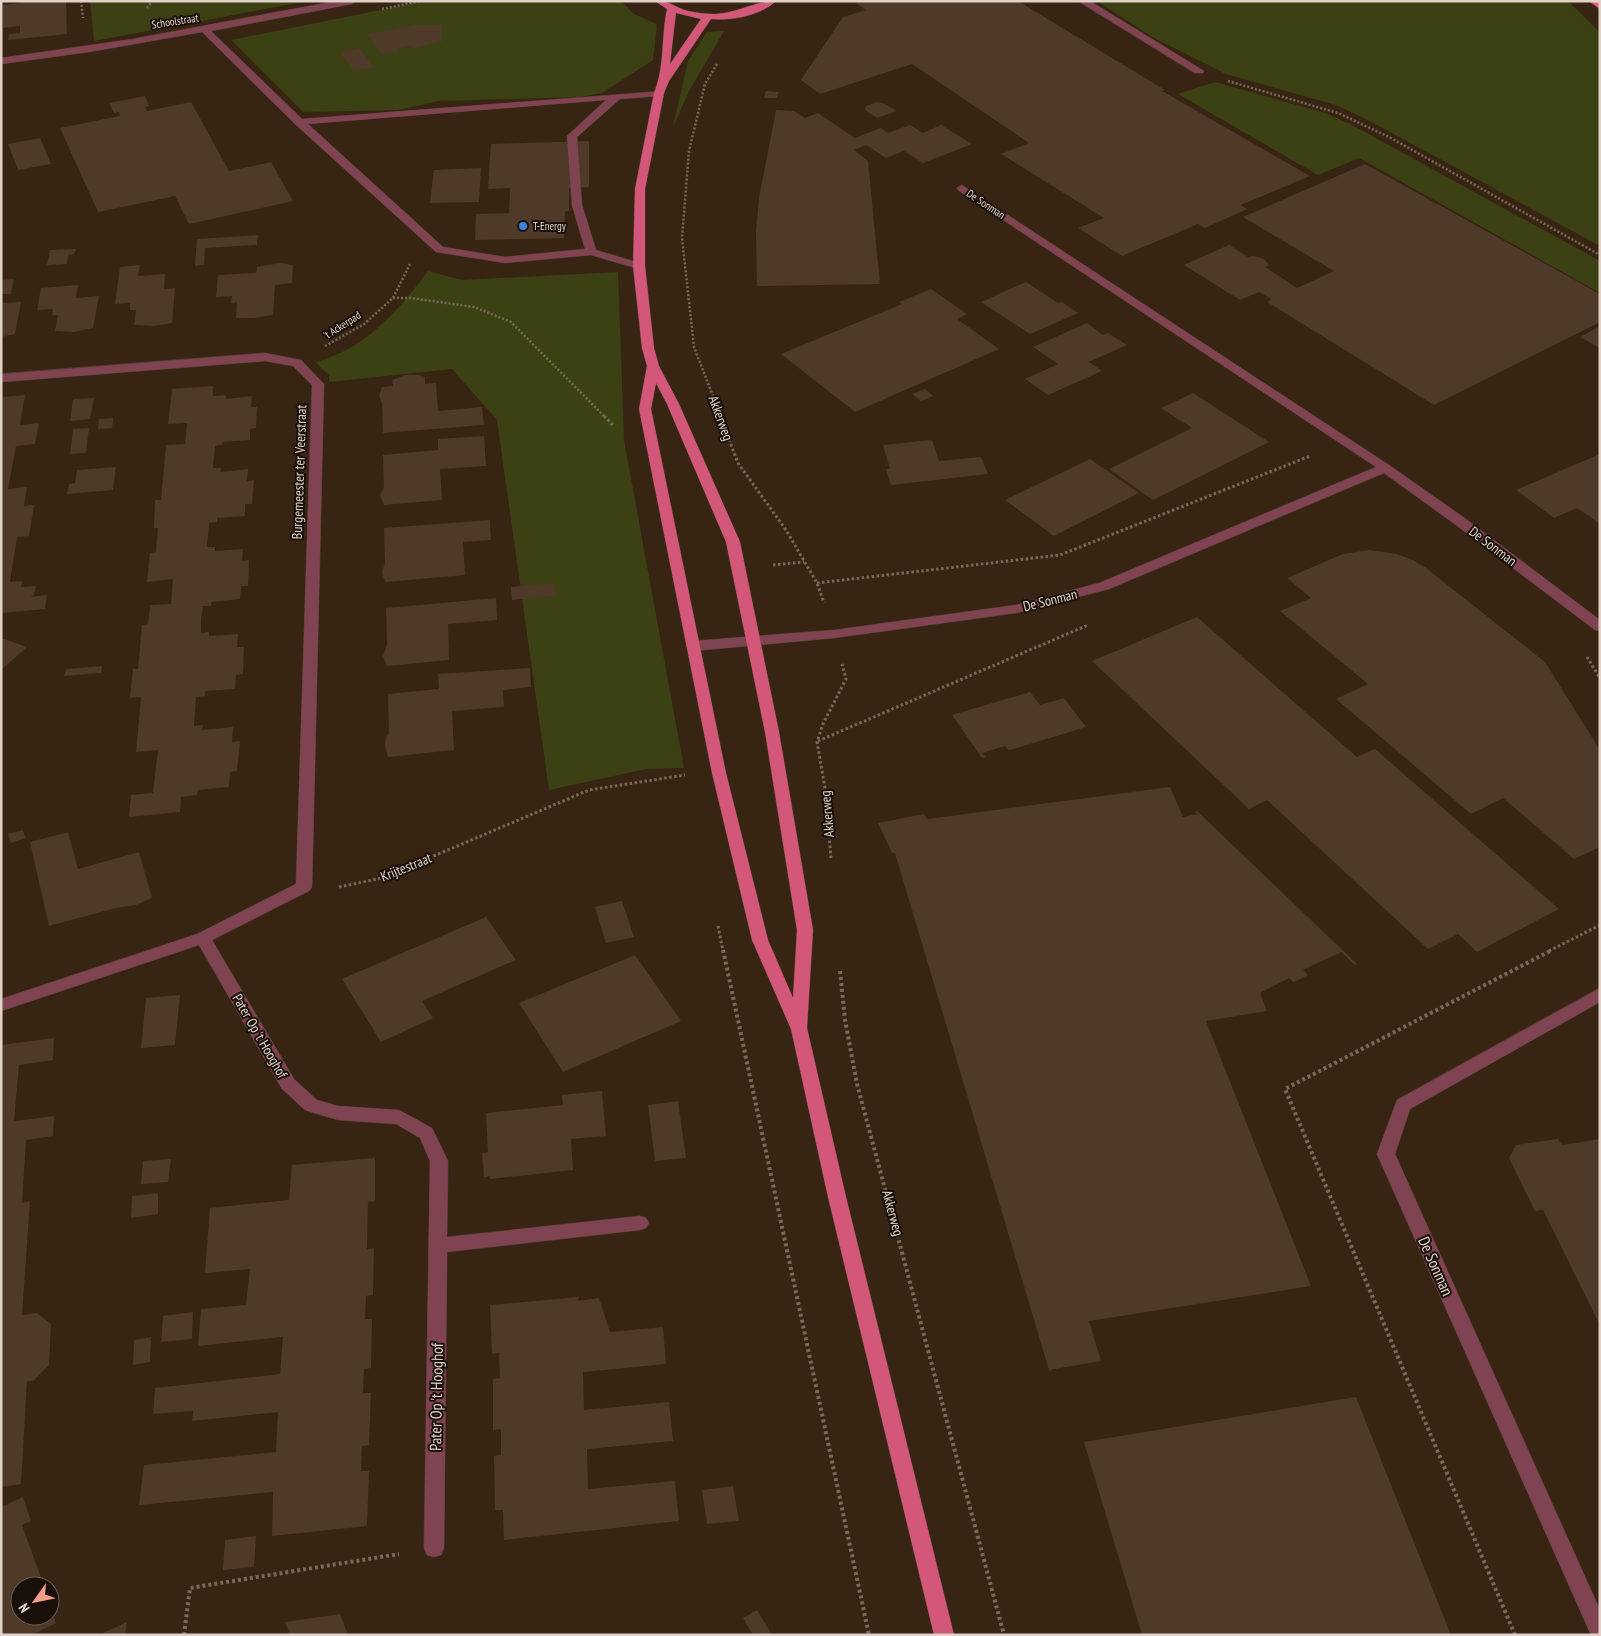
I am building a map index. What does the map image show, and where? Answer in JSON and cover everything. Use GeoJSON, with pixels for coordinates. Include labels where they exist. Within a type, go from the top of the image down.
{"type":"FeatureCollection","features":[{"type":"Feature","properties":{"kind":"highway"},"geometry":{"type":"LineString","coordinates":[[1594,1],[1600,6]]}},
{"type":"Feature","properties":{"kind":"main road"},"geometry":{"type":"LineString","coordinates":[[660,1],[672,9],[708,16],[741,14],[757,9],[771,1]]}},
{"type":"Feature","properties":{"kind":"main road"},"geometry":{"type":"LineString","coordinates":[[664,81],[669,22],[672,9]]}},
{"type":"Feature","properties":{"kind":"main road"},"geometry":{"type":"LineString","coordinates":[[708,16],[664,81],[659,93],[640,189],[639,266],[648,348],[653,366],[674,404],[733,542],[754,642],[778,768],[805,930],[799,1029]]}},
{"type":"Feature","properties":{"kind":"main road"},"geometry":{"type":"LineString","coordinates":[[653,366],[645,409],[719,773],[760,940],[799,1029],[837,1197],[944,1635]]}},
{"type":"Feature","properties":{"kind":"street","name":"Schoolstraat"},"geometry":{"type":"LineString","coordinates":[[1,61],[46,56],[204,29],[352,1]]}},
{"type":"Feature","properties":{"kind":"street"},"geometry":{"type":"LineString","coordinates":[[1083,1],[1199,71]]}},
{"type":"Feature","properties":{"kind":"street"},"geometry":{"type":"LineString","coordinates":[[204,29],[299,122],[440,250],[505,260],[591,252],[639,266]]}},
{"type":"Feature","properties":{"kind":"street"},"geometry":{"type":"LineString","coordinates":[[299,122],[659,93]]}},
{"type":"Feature","properties":{"kind":"street"},"geometry":{"type":"LineString","coordinates":[[591,252],[578,205],[572,136],[616,97]]}},
{"type":"Feature","properties":{"kind":"street","name":"De Sonman"},"geometry":{"type":"LineString","coordinates":[[962,188],[1385,468],[1600,627]]}},
{"type":"Feature","properties":{"kind":"street"},"geometry":{"type":"LineString","coordinates":[[1,378],[265,357],[297,363]]}},
{"type":"Feature","properties":{"kind":"street","name":"Burgemeester ter Veerstraat"},"geometry":{"type":"LineString","coordinates":[[297,363],[318,384],[304,887]]}},
{"type":"Feature","properties":{"kind":"street","name":"De Sonman"},"geometry":{"type":"LineString","coordinates":[[692,646],[834,634],[1016,609],[1104,586],[1385,468]]}},
{"type":"Feature","properties":{"kind":"street"},"geometry":{"type":"LineString","coordinates":[[1,1005],[202,938],[304,887]]}},
{"type":"Feature","properties":{"kind":"street","name":"Pater Op 't Hooghof"},"geometry":{"type":"LineString","coordinates":[[202,938],[288,1084],[312,1105],[338,1113],[399,1117],[426,1133],[439,1161],[434,1548]]}},
{"type":"Feature","properties":{"kind":"street","name":"De Sonman"},"geometry":{"type":"LineString","coordinates":[[1600,994],[1403,1105],[1386,1154],[1600,1633]]}},
{"type":"Feature","properties":{"kind":"street"},"geometry":{"type":"LineString","coordinates":[[437,1246],[640,1223]]}},
{"type":"Feature","properties":{"kind":"path","name":"Akkerweg"},"geometry":{"type":"LineString","coordinates":[[719,60],[705,84],[688,160],[682,238],[694,346],[738,463],[786,530],[816,583],[834,634],[846,679],[823,724],[817,742],[825,788],[832,867]]}},
{"type":"Feature","properties":{"kind":"path"},"geometry":{"type":"LineString","coordinates":[[1199,71],[1250,89],[1338,113],[1389,137],[1600,255]]}},
{"type":"Feature","properties":{"kind":"path","name":"'t Ackerpad"},"geometry":{"type":"LineString","coordinates":[[297,363],[364,324],[393,298],[411,298],[474,307],[511,322],[615,427]]}},
{"type":"Feature","properties":{"kind":"path"},"geometry":{"type":"LineString","coordinates":[[816,583],[1060,554],[1316,454]]}},
{"type":"Feature","properties":{"kind":"path"},"geometry":{"type":"LineString","coordinates":[[778,768],[821,764]]}},
{"type":"Feature","properties":{"kind":"path"},"geometry":{"type":"LineString","coordinates":[[685,766],[688,784]]}},
{"type":"Feature","properties":{"kind":"path","name":"Krijtestraat"},"geometry":{"type":"LineString","coordinates":[[304,887],[345,887],[382,878],[589,790],[686,775]]}},
{"type":"Feature","properties":{"kind":"path"},"geometry":{"type":"LineString","coordinates":[[717,923],[869,1635]]}},
{"type":"Feature","properties":{"kind":"path","name":"Akkerweg"},"geometry":{"type":"LineString","coordinates":[[840,966],[845,1020],[857,1084],[1004,1635]]}},
{"type":"Feature","properties":{"kind":"path"},"geometry":{"type":"LineString","coordinates":[[184,1635],[190,1588],[434,1548]]}},
{"type":"Feature","properties":{"kind":"green space"},"geometry":{"type":"Polygon","coordinates":[[[90,1],[308,1],[94,41],[90,1]]]}},
{"type":"Feature","properties":{"kind":"green space"},"geometry":{"type":"Polygon","coordinates":[[[425,1],[621,1],[634,14],[657,24],[653,60],[602,93],[580,97],[438,101],[398,110],[303,112],[231,40],[425,1]]]}},
{"type":"Feature","properties":{"kind":"green space"},"geometry":{"type":"Polygon","coordinates":[[[1097,1],[1568,1],[1600,33],[1600,246],[1366,119],[1336,105],[1226,74],[1154,38],[1097,1]]]}},
{"type":"Feature","properties":{"kind":"green space"},"geometry":{"type":"Polygon","coordinates":[[[724,31],[689,91],[673,127],[688,61],[707,32],[724,31]]]}},
{"type":"Feature","properties":{"kind":"green space"},"geometry":{"type":"Polygon","coordinates":[[[1215,82],[1325,113],[1352,125],[1600,261],[1600,293],[1359,158],[1318,175],[1178,94],[1215,82]]]}},
{"type":"Feature","properties":{"kind":"green space"},"geometry":{"type":"Polygon","coordinates":[[[428,271],[462,280],[618,272],[624,440],[684,768],[646,769],[549,790],[497,420],[452,369],[329,382],[329,375],[316,363],[341,353],[366,338],[404,302],[428,271]]]}},
{"type":"Feature","properties":{"kind":"building"},"geometry":{"type":"Polygon","coordinates":[[[20,1],[66,1],[67,34],[8,40],[9,34],[20,33],[20,26],[3,28],[3,5],[20,3],[20,1]]]}},
{"type":"Feature","properties":{"kind":"building"},"geometry":{"type":"Polygon","coordinates":[[[861,1],[1018,1],[1165,90],[1162,91],[1310,176],[1241,205],[1247,209],[1205,228],[1198,224],[1122,256],[1078,228],[1104,218],[1001,154],[1029,143],[912,64],[820,94],[801,80],[843,17],[866,10],[856,3],[861,1]]]}},
{"type":"Feature","properties":{"kind":"building"},"geometry":{"type":"Polygon","coordinates":[[[415,25],[442,25],[442,41],[412,49],[411,46],[397,49],[399,52],[382,55],[367,34],[415,25]]]}},
{"type":"Feature","properties":{"kind":"building"},"geometry":{"type":"Polygon","coordinates":[[[360,48],[373,67],[354,71],[340,52],[360,48]]]}},
{"type":"Feature","properties":{"kind":"building"},"geometry":{"type":"Polygon","coordinates":[[[766,91],[779,92],[777,98],[764,98],[766,91]]]}},
{"type":"Feature","properties":{"kind":"building"},"geometry":{"type":"Polygon","coordinates":[[[145,96],[149,106],[145,107],[147,111],[191,102],[229,171],[271,162],[293,201],[189,224],[175,196],[98,212],[60,128],[120,116],[119,112],[114,113],[109,103],[145,96]]]}},
{"type":"Feature","properties":{"kind":"building"},"geometry":{"type":"Polygon","coordinates":[[[877,102],[883,103],[897,111],[877,118],[865,110],[866,106],[877,102]]]}},
{"type":"Feature","properties":{"kind":"building"},"geometry":{"type":"Polygon","coordinates":[[[776,110],[794,111],[805,118],[818,113],[855,138],[881,128],[888,133],[910,125],[923,133],[941,125],[972,144],[923,163],[904,151],[886,158],[866,145],[854,150],[868,161],[880,284],[757,286],[756,231],[759,198],[776,110]]]}},
{"type":"Feature","properties":{"kind":"building"},"geometry":{"type":"Polygon","coordinates":[[[40,138],[51,164],[18,170],[8,144],[40,138]]]}},
{"type":"Feature","properties":{"kind":"building"},"geometry":{"type":"Polygon","coordinates":[[[589,141],[589,187],[569,188],[569,211],[565,211],[564,238],[475,240],[476,214],[509,213],[510,188],[488,189],[491,144],[589,141]]]}},
{"type":"Feature","properties":{"kind":"building"},"geometry":{"type":"Polygon","coordinates":[[[1365,164],[1600,294],[1600,322],[1434,405],[1267,302],[1271,299],[1259,292],[1240,300],[1184,265],[1229,245],[1248,257],[1253,256],[1264,259],[1269,265],[1265,267],[1297,288],[1334,271],[1243,217],[1365,164]]]}},
{"type":"Feature","properties":{"kind":"building"},"geometry":{"type":"Polygon","coordinates":[[[481,168],[479,202],[430,203],[434,170],[481,168]]]}},
{"type":"Feature","properties":{"kind":"building"},"geometry":{"type":"Polygon","coordinates":[[[258,235],[257,245],[205,248],[204,265],[195,266],[197,239],[258,235]]]}},
{"type":"Feature","properties":{"kind":"building"},"geometry":{"type":"Polygon","coordinates":[[[76,249],[74,254],[68,255],[67,264],[47,265],[50,250],[76,249]]]}},
{"type":"Feature","properties":{"kind":"building"},"geometry":{"type":"Polygon","coordinates":[[[280,263],[293,265],[292,283],[275,285],[273,315],[236,318],[237,302],[231,303],[232,296],[216,297],[218,275],[256,273],[257,267],[280,263]]]}},
{"type":"Feature","properties":{"kind":"building"},"geometry":{"type":"Polygon","coordinates":[[[140,265],[138,276],[165,274],[164,289],[175,288],[172,323],[153,326],[134,325],[136,310],[130,310],[130,303],[115,304],[120,267],[140,265]]]}},
{"type":"Feature","properties":{"kind":"building"},"geometry":{"type":"Polygon","coordinates":[[[14,279],[11,294],[1,294],[1,280],[14,279]]]}},
{"type":"Feature","properties":{"kind":"building"},"geometry":{"type":"Polygon","coordinates":[[[1026,282],[1058,303],[1062,302],[1078,313],[1030,334],[981,302],[1026,282]]]}},
{"type":"Feature","properties":{"kind":"building"},"geometry":{"type":"Polygon","coordinates":[[[78,285],[76,298],[99,296],[93,328],[74,332],[55,331],[58,315],[52,316],[53,309],[37,310],[41,288],[78,285]]]}},
{"type":"Feature","properties":{"kind":"building"},"geometry":{"type":"Polygon","coordinates":[[[931,289],[967,314],[957,319],[999,349],[855,412],[781,354],[902,304],[899,302],[931,289]]]}},
{"type":"Feature","properties":{"kind":"building"},"geometry":{"type":"Polygon","coordinates":[[[21,302],[15,334],[1,337],[1,303],[21,302]]]}},
{"type":"Feature","properties":{"kind":"building"},"geometry":{"type":"Polygon","coordinates":[[[1087,323],[1103,335],[1108,333],[1127,345],[1089,362],[1102,371],[1048,395],[1025,379],[1058,364],[1033,347],[1087,323]]]}},
{"type":"Feature","properties":{"kind":"building"},"geometry":{"type":"Polygon","coordinates":[[[1600,326],[1600,348],[1580,337],[1600,326]]]}},
{"type":"Feature","properties":{"kind":"building"},"geometry":{"type":"Polygon","coordinates":[[[405,375],[425,377],[425,384],[436,383],[438,411],[482,407],[484,425],[383,433],[382,403],[379,396],[382,387],[393,386],[392,380],[405,375]]]}},
{"type":"Feature","properties":{"kind":"building"},"geometry":{"type":"Polygon","coordinates":[[[213,386],[213,396],[226,395],[226,399],[252,396],[251,407],[257,407],[256,428],[250,429],[250,440],[223,442],[222,445],[215,446],[213,468],[221,468],[220,472],[248,469],[247,481],[254,480],[252,504],[245,504],[245,516],[217,518],[217,522],[209,523],[207,547],[215,547],[215,551],[243,549],[242,561],[249,560],[248,586],[241,586],[240,599],[211,602],[211,606],[203,606],[201,619],[201,633],[209,632],[209,636],[238,634],[237,647],[244,647],[243,674],[236,675],[235,689],[205,691],[205,696],[196,697],[194,726],[203,725],[202,730],[233,727],[232,742],[240,741],[237,771],[230,772],[229,787],[198,790],[197,795],[181,797],[180,812],[129,817],[131,795],[153,793],[158,750],[136,752],[141,697],[130,698],[133,669],[138,669],[142,625],[148,624],[150,605],[171,604],[173,579],[147,582],[150,553],[156,552],[158,528],[154,528],[155,500],[161,500],[166,445],[185,444],[187,423],[168,424],[172,389],[213,386]]]}},
{"type":"Feature","properties":{"kind":"building"},"geometry":{"type":"Polygon","coordinates":[[[925,389],[933,396],[921,401],[912,394],[925,389]]]}},
{"type":"Feature","properties":{"kind":"building"},"geometry":{"type":"Polygon","coordinates":[[[1193,393],[1269,442],[1153,500],[1109,469],[1192,428],[1161,408],[1193,393]]]}},
{"type":"Feature","properties":{"kind":"building"},"geometry":{"type":"Polygon","coordinates":[[[25,395],[20,425],[39,423],[35,444],[16,446],[8,489],[27,487],[24,506],[34,505],[29,536],[17,537],[10,582],[22,581],[21,587],[36,586],[34,595],[30,597],[47,595],[45,609],[1,613],[1,397],[25,395]]]}},
{"type":"Feature","properties":{"kind":"building"},"geometry":{"type":"Polygon","coordinates":[[[94,398],[90,419],[70,421],[73,399],[94,398]]]}},
{"type":"Feature","properties":{"kind":"building"},"geometry":{"type":"Polygon","coordinates":[[[113,418],[112,428],[98,429],[99,419],[113,418]]]}},
{"type":"Feature","properties":{"kind":"building"},"geometry":{"type":"Polygon","coordinates":[[[89,428],[86,453],[70,454],[73,429],[89,428]]]}},
{"type":"Feature","properties":{"kind":"building"},"geometry":{"type":"Polygon","coordinates":[[[484,436],[486,466],[440,469],[442,500],[384,505],[380,495],[384,487],[383,455],[438,450],[438,439],[484,436]]]}},
{"type":"Feature","properties":{"kind":"building"},"geometry":{"type":"Polygon","coordinates":[[[932,440],[939,461],[981,457],[988,474],[891,485],[886,469],[890,469],[883,445],[932,440]]]}},
{"type":"Feature","properties":{"kind":"building"},"geometry":{"type":"Polygon","coordinates":[[[1600,454],[1600,524],[1577,508],[1554,518],[1516,490],[1600,454]]]}},
{"type":"Feature","properties":{"kind":"building"},"geometry":{"type":"Polygon","coordinates":[[[1090,459],[1139,493],[1054,536],[1005,500],[1090,459]]]}},
{"type":"Feature","properties":{"kind":"building"},"geometry":{"type":"Polygon","coordinates":[[[116,467],[113,490],[67,494],[69,484],[75,483],[77,470],[116,467]]]}},
{"type":"Feature","properties":{"kind":"building"},"geometry":{"type":"Polygon","coordinates":[[[490,520],[491,540],[463,542],[465,575],[385,582],[382,572],[385,563],[384,528],[490,520]]]}},
{"type":"Feature","properties":{"kind":"building"},"geometry":{"type":"Polygon","coordinates":[[[1369,550],[1397,554],[1413,560],[1426,568],[1545,662],[1600,750],[1600,847],[1574,859],[1503,798],[1471,814],[1336,699],[1368,684],[1280,611],[1311,598],[1287,578],[1343,554],[1369,550]]]}},
{"type":"Feature","properties":{"kind":"building"},"geometry":{"type":"Polygon","coordinates":[[[554,583],[556,596],[512,600],[511,587],[554,583]]]}},
{"type":"Feature","properties":{"kind":"building"},"geometry":{"type":"Polygon","coordinates":[[[496,598],[497,620],[448,624],[449,660],[387,666],[383,656],[387,645],[386,608],[496,598]]]}},
{"type":"Feature","properties":{"kind":"building"},"geometry":{"type":"Polygon","coordinates":[[[1197,617],[1357,757],[1375,749],[1559,909],[1477,952],[1458,934],[1428,949],[1267,800],[1249,809],[1092,661],[1197,617]]]}},
{"type":"Feature","properties":{"kind":"building"},"geometry":{"type":"Polygon","coordinates":[[[1,638],[27,647],[1,670],[1,638]]]}},
{"type":"Feature","properties":{"kind":"building"},"geometry":{"type":"Polygon","coordinates":[[[102,666],[101,673],[64,676],[66,669],[102,666]]]}},
{"type":"Feature","properties":{"kind":"building"},"geometry":{"type":"Polygon","coordinates":[[[530,668],[531,687],[503,690],[504,707],[452,711],[454,750],[388,757],[385,746],[386,737],[389,734],[388,694],[439,689],[438,674],[530,668]]]}},
{"type":"Feature","properties":{"kind":"building"},"geometry":{"type":"Polygon","coordinates":[[[1030,692],[1040,705],[1064,698],[1086,727],[1010,750],[1005,746],[982,753],[986,757],[982,758],[952,715],[1030,692]]]}},
{"type":"Feature","properties":{"kind":"building"},"geometry":{"type":"Polygon","coordinates":[[[1170,787],[1183,817],[1198,814],[1195,812],[1197,811],[1357,964],[1355,965],[1341,952],[1303,970],[1308,975],[1294,982],[1289,978],[1260,993],[1267,1011],[1206,1021],[1311,1286],[1089,1321],[1101,1361],[1049,1370],[895,853],[892,853],[878,823],[924,814],[927,819],[1170,787]]]}},
{"type":"Feature","properties":{"kind":"building"},"geometry":{"type":"Polygon","coordinates":[[[23,830],[25,838],[11,843],[8,834],[23,830]]]}},
{"type":"Feature","properties":{"kind":"building"},"geometry":{"type":"Polygon","coordinates":[[[68,832],[78,869],[139,852],[152,898],[136,905],[116,908],[49,926],[30,842],[68,832]]]}},
{"type":"Feature","properties":{"kind":"building"},"geometry":{"type":"Polygon","coordinates":[[[622,901],[634,937],[606,943],[595,907],[622,901]]]}},
{"type":"Feature","properties":{"kind":"building"},"geometry":{"type":"Polygon","coordinates":[[[486,917],[516,960],[422,1001],[433,1018],[381,1042],[342,979],[486,917]]]}},
{"type":"Feature","properties":{"kind":"building"},"geometry":{"type":"Polygon","coordinates":[[[635,955],[681,1021],[563,1072],[519,1003],[635,955]]]}},
{"type":"Feature","properties":{"kind":"building"},"geometry":{"type":"Polygon","coordinates":[[[180,995],[175,1045],[141,1048],[146,998],[180,995]]]}},
{"type":"Feature","properties":{"kind":"building"},"geometry":{"type":"Polygon","coordinates":[[[54,1038],[53,1060],[19,1065],[14,1121],[54,1116],[53,1136],[26,1140],[22,1203],[30,1201],[22,1315],[37,1313],[51,1324],[49,1365],[33,1381],[27,1381],[21,1484],[1,1487],[1,1045],[54,1038]]]}},
{"type":"Feature","properties":{"kind":"building"},"geometry":{"type":"Polygon","coordinates":[[[602,1091],[606,1136],[571,1139],[573,1170],[490,1179],[490,1176],[484,1177],[482,1153],[488,1152],[486,1113],[563,1105],[562,1095],[602,1091]]]}},
{"type":"Feature","properties":{"kind":"building"},"geometry":{"type":"Polygon","coordinates":[[[678,1101],[686,1158],[655,1161],[648,1105],[678,1101]]]}},
{"type":"Feature","properties":{"kind":"building"},"geometry":{"type":"Polygon","coordinates":[[[1558,1139],[1562,1145],[1600,1139],[1600,1325],[1543,1210],[1535,1211],[1509,1158],[1516,1145],[1558,1139]]]}},
{"type":"Feature","properties":{"kind":"building"},"geometry":{"type":"Polygon","coordinates":[[[375,1158],[375,1201],[368,1202],[367,1249],[374,1248],[373,1295],[366,1296],[365,1319],[372,1319],[371,1368],[364,1369],[363,1393],[371,1393],[369,1445],[362,1446],[361,1471],[369,1471],[367,1526],[272,1536],[273,1492],[139,1505],[144,1465],[276,1452],[278,1412],[192,1421],[193,1411],[153,1414],[155,1388],[280,1374],[283,1337],[198,1346],[201,1309],[246,1305],[250,1269],[205,1273],[210,1208],[289,1200],[292,1165],[375,1158]]]}},
{"type":"Feature","properties":{"kind":"building"},"geometry":{"type":"Polygon","coordinates":[[[171,1159],[168,1182],[141,1184],[143,1161],[171,1159]]]}},
{"type":"Feature","properties":{"kind":"building"},"geometry":{"type":"Polygon","coordinates":[[[158,1193],[158,1214],[131,1218],[132,1196],[158,1193]]]}},
{"type":"Feature","properties":{"kind":"building"},"geometry":{"type":"Polygon","coordinates":[[[579,1297],[578,1301],[599,1298],[610,1332],[663,1327],[666,1364],[583,1372],[584,1410],[669,1402],[673,1441],[587,1449],[588,1489],[675,1481],[679,1521],[504,1540],[503,1510],[495,1510],[494,1456],[501,1455],[501,1429],[493,1430],[493,1379],[500,1378],[499,1353],[492,1354],[490,1305],[579,1297]]]}},
{"type":"Feature","properties":{"kind":"building"},"geometry":{"type":"Polygon","coordinates":[[[193,1312],[192,1339],[161,1342],[163,1316],[193,1312]]]}},
{"type":"Feature","properties":{"kind":"building"},"geometry":{"type":"Polygon","coordinates":[[[151,1337],[150,1362],[133,1365],[134,1340],[151,1337]]]}},
{"type":"Feature","properties":{"kind":"building"},"geometry":{"type":"Polygon","coordinates":[[[1356,1397],[1451,1635],[1142,1635],[1084,1442],[1356,1397]]]}},
{"type":"Feature","properties":{"kind":"building"},"geometry":{"type":"Polygon","coordinates":[[[733,1486],[739,1521],[707,1524],[702,1490],[733,1486]]]}},
{"type":"Feature","properties":{"kind":"building"},"geometry":{"type":"Polygon","coordinates":[[[23,1497],[31,1521],[22,1525],[40,1576],[10,1576],[10,1626],[50,1626],[32,1635],[1,1635],[1,1507],[23,1497]]]}},
{"type":"Feature","properties":{"kind":"building"},"geometry":{"type":"Polygon","coordinates":[[[256,1536],[254,1567],[223,1570],[225,1540],[256,1536]]]}},
{"type":"Feature","properties":{"kind":"building"},"geometry":{"type":"Polygon","coordinates":[[[757,1610],[772,1635],[753,1635],[743,1618],[757,1610]]]}},
{"type":"Feature","properties":{"kind":"building"},"geometry":{"type":"Polygon","coordinates":[[[340,1614],[348,1635],[290,1635],[285,1622],[340,1614]]]}},
{"type":"Feature","properties":{"kind":"building"},"geometry":{"type":"Polygon","coordinates":[[[127,1622],[125,1635],[99,1635],[127,1622]]]}},
{"type":"Feature","properties":{"kind":"place","name":"T-Energy"},"geometry":{"type":"Point","coordinates":[523,226]}}]}
